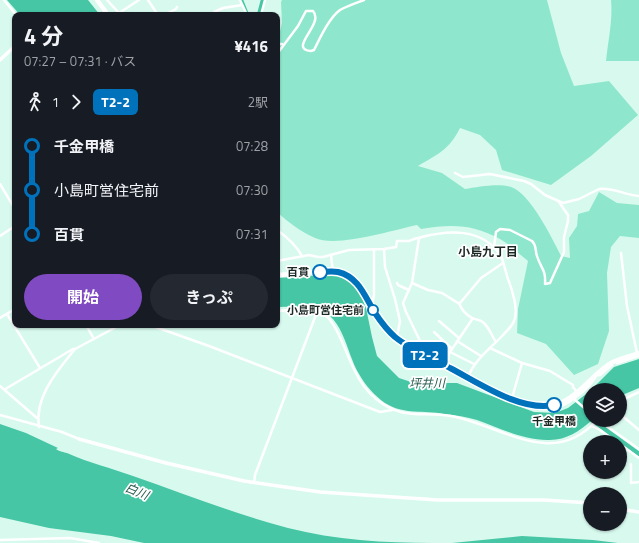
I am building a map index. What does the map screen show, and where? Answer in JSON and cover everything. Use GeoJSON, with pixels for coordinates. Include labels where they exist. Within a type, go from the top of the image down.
{"type":"FeatureCollection","features":[{"type":"Feature","properties":{"kind":"highway"},"geometry":{"type":"LineString","coordinates":[[97,0],[106,12]]}},
{"type":"Feature","properties":{"kind":"highway"},"geometry":{"type":"LineString","coordinates":[[280,275],[333,272],[343,274],[361,287],[384,325],[396,338],[468,377],[492,392],[528,404],[548,406],[562,403],[613,362],[638,354]]}},
{"type":"Feature","properties":{"kind":"street"},"geometry":{"type":"LineString","coordinates":[[4,0],[14,12]]}},
{"type":"Feature","properties":{"kind":"street"},"geometry":{"type":"LineString","coordinates":[[107,0],[117,12]]}},
{"type":"Feature","properties":{"kind":"street"},"geometry":{"type":"LineString","coordinates":[[120,12],[138,0]]}},
{"type":"Feature","properties":{"kind":"street"},"geometry":{"type":"LineString","coordinates":[[148,0],[156,12]]}},
{"type":"Feature","properties":{"kind":"street"},"geometry":{"type":"LineString","coordinates":[[240,0],[246,12]]}},
{"type":"Feature","properties":{"kind":"street"},"geometry":{"type":"LineString","coordinates":[[262,12],[265,0]]}},
{"type":"Feature","properties":{"kind":"street"},"geometry":{"type":"LineString","coordinates":[[280,50],[298,26],[306,11],[313,11],[316,15],[310,31],[302,43],[305,50],[311,51],[314,50],[322,33],[341,9],[364,0]]}},
{"type":"Feature","properties":{"kind":"street"},"geometry":{"type":"LineString","coordinates":[[214,12],[223,8],[242,4]]}},
{"type":"Feature","properties":{"kind":"street"},"geometry":{"type":"LineString","coordinates":[[170,12],[177,7]]}},
{"type":"Feature","properties":{"kind":"street"},"geometry":{"type":"LineString","coordinates":[[0,60],[12,49]]}},
{"type":"Feature","properties":{"kind":"street"},"geometry":{"type":"LineString","coordinates":[[455,173],[463,177],[490,174],[524,181],[531,184],[545,195],[559,202],[569,202],[604,188],[639,196]]}},
{"type":"Feature","properties":{"kind":"street"},"geometry":{"type":"LineString","coordinates":[[0,184],[12,204]]}},
{"type":"Feature","properties":{"kind":"street"},"geometry":{"type":"LineString","coordinates":[[494,248],[496,232],[500,229],[510,230],[532,241],[535,244],[537,257],[546,275],[545,284],[550,283],[564,252],[564,237],[568,221],[568,215],[559,202]]}},
{"type":"Feature","properties":{"kind":"street"},"geometry":{"type":"LineString","coordinates":[[0,236],[12,228]]}},
{"type":"Feature","properties":{"kind":"street"},"geometry":{"type":"LineString","coordinates":[[280,233],[298,249],[302,256]]}},
{"type":"Feature","properties":{"kind":"street"},"geometry":{"type":"LineString","coordinates":[[280,260],[309,255],[318,257],[349,250],[384,249],[396,247],[397,241],[410,241],[419,237],[447,233],[466,233],[479,236],[494,248],[502,257],[516,311],[515,318],[510,328],[474,364],[468,377]]}},
{"type":"Feature","properties":{"kind":"street"},"geometry":{"type":"LineString","coordinates":[[419,237],[412,283],[404,305],[410,321],[422,344],[424,354]]}},
{"type":"Feature","properties":{"kind":"street"},"geometry":{"type":"LineString","coordinates":[[372,307],[374,295],[374,249]]}},
{"type":"Feature","properties":{"kind":"street"},"geometry":{"type":"LineString","coordinates":[[384,249],[385,267],[400,321],[396,338]]}},
{"type":"Feature","properties":{"kind":"street"},"geometry":{"type":"LineString","coordinates":[[621,253],[627,306],[638,354]]}},
{"type":"Feature","properties":{"kind":"street"},"geometry":{"type":"LineString","coordinates":[[331,255],[333,272]]}},
{"type":"Feature","properties":{"kind":"street"},"geometry":{"type":"LineString","coordinates":[[459,303],[481,278],[503,262]]}},
{"type":"Feature","properties":{"kind":"street"},"geometry":{"type":"LineString","coordinates":[[397,283],[398,285],[409,290]]}},
{"type":"Feature","properties":{"kind":"street"},"geometry":{"type":"LineString","coordinates":[[412,283],[428,290],[442,293],[459,303],[464,312],[483,322],[490,330],[496,342]]}},
{"type":"Feature","properties":{"kind":"street"},"geometry":{"type":"LineString","coordinates":[[280,311],[298,310],[317,312],[332,322],[360,381],[375,398],[392,410]]}},
{"type":"Feature","properties":{"kind":"street"},"geometry":{"type":"LineString","coordinates":[[0,318],[12,311]]}},
{"type":"Feature","properties":{"kind":"street"},"geometry":{"type":"LineString","coordinates":[[254,483],[255,475],[317,312]]}},
{"type":"Feature","properties":{"kind":"street"},"geometry":{"type":"LineString","coordinates":[[7,314],[12,322]]}},
{"type":"Feature","properties":{"kind":"street"},"geometry":{"type":"LineString","coordinates":[[442,364],[473,318]]}},
{"type":"Feature","properties":{"kind":"street"},"geometry":{"type":"LineString","coordinates":[[439,321],[458,340],[481,356]]}},
{"type":"Feature","properties":{"kind":"street"},"geometry":{"type":"LineString","coordinates":[[16,328],[40,368]]}},
{"type":"Feature","properties":{"kind":"street"},"geometry":{"type":"LineString","coordinates":[[88,328],[94,339]]}},
{"type":"Feature","properties":{"kind":"street"},"geometry":{"type":"LineString","coordinates":[[5,390],[73,348],[75,349],[114,328]]}},
{"type":"Feature","properties":{"kind":"street"},"geometry":{"type":"LineString","coordinates":[[158,328],[380,412],[392,410],[410,414],[451,416],[479,424],[520,439],[546,443],[557,443],[572,439],[589,427]]}},
{"type":"Feature","properties":{"kind":"street"},"geometry":{"type":"LineString","coordinates":[[434,332],[451,350],[474,364]]}},
{"type":"Feature","properties":{"kind":"street"},"geometry":{"type":"LineString","coordinates":[[490,348],[522,363],[550,371],[573,385],[576,392]]}},
{"type":"Feature","properties":{"kind":"street"},"geometry":{"type":"LineString","coordinates":[[39,427],[38,419],[42,399],[59,369],[75,349]]}},
{"type":"Feature","properties":{"kind":"street"},"geometry":{"type":"LineString","coordinates":[[512,398],[522,363]]}},
{"type":"Feature","properties":{"kind":"street"},"geometry":{"type":"LineString","coordinates":[[548,406],[550,409],[556,408],[575,399],[591,383],[596,375]]}},
{"type":"Feature","properties":{"kind":"street"},"geometry":{"type":"LineString","coordinates":[[0,386],[38,419]]}},
{"type":"Feature","properties":{"kind":"street"},"geometry":{"type":"LineString","coordinates":[[627,398],[639,392]]}},
{"type":"Feature","properties":{"kind":"street"},"geometry":{"type":"LineString","coordinates":[[575,399],[583,406]]}},
{"type":"Feature","properties":{"kind":"street"},"geometry":{"type":"LineString","coordinates":[[0,415],[166,463],[254,483],[320,492],[384,498],[438,500],[544,500],[583,503]]}},
{"type":"Feature","properties":{"kind":"street"},"geometry":{"type":"LineString","coordinates":[[627,420],[639,430]]}},
{"type":"Feature","properties":{"kind":"street"},"geometry":{"type":"LineString","coordinates":[[595,427],[606,435]]}},
{"type":"Feature","properties":{"kind":"street"},"geometry":{"type":"LineString","coordinates":[[602,432],[606,427]]}},
{"type":"Feature","properties":{"kind":"street"},"geometry":{"type":"LineString","coordinates":[[608,427],[639,449]]}},
{"type":"Feature","properties":{"kind":"street"},"geometry":{"type":"LineString","coordinates":[[627,449],[639,458]]}},
{"type":"Feature","properties":{"kind":"street"},"geometry":{"type":"LineString","coordinates":[[631,464],[631,483],[639,482]]}},
{"type":"Feature","properties":{"kind":"street"},"geometry":{"type":"LineString","coordinates":[[627,510],[639,512]]}},
{"type":"Feature","properties":{"kind":"street"},"geometry":{"type":"LineString","coordinates":[[0,540],[70,538],[99,543]]}},
{"type":"Feature","properties":{"kind":"shaded area"},"geometry":{"type":"Polygon","coordinates":[[[282,0],[547,0],[561,53],[574,86],[609,81],[638,115],[591,156],[551,185],[502,170],[496,150],[480,135],[460,128],[452,142],[447,147],[437,155],[418,166],[442,173],[465,189],[500,185],[511,187],[518,191],[526,198],[540,217],[561,256],[570,258],[569,238],[577,226],[578,214],[589,211],[599,192],[617,203],[639,205],[639,238],[620,236],[611,247],[607,273],[609,331],[598,364],[574,375],[546,344],[517,333],[518,309],[528,261],[504,241],[490,234],[462,226],[442,226],[421,229],[417,225],[350,240],[324,241],[305,233],[280,215],[282,0]]]}},
{"type":"Feature","properties":{"kind":"shaded area"},"geometry":{"type":"Polygon","coordinates":[[[611,0],[639,0],[639,61],[606,61],[611,23],[611,0]]]}},
{"type":"Feature","properties":{"kind":"water"},"geometry":{"type":"Polygon","coordinates":[[[7,0],[88,0],[98,12],[17,12],[7,0]]]}},
{"type":"Feature","properties":{"kind":"water","name":"坪井川"},"geometry":{"type":"Polygon","coordinates":[[[338,275],[353,282],[359,290],[366,308],[377,356],[399,378],[414,383],[457,383],[534,412],[555,413],[568,408],[583,396],[584,427],[567,437],[556,440],[540,440],[522,436],[469,418],[437,413],[407,411],[392,407],[370,390],[361,378],[354,365],[342,333],[330,316],[321,310],[310,307],[280,307],[280,278],[338,275]]]}},
{"type":"Feature","properties":{"kind":"water"},"geometry":{"type":"Polygon","coordinates":[[[639,359],[639,388],[627,393],[627,383],[598,383],[614,367],[639,359]]]}},
{"type":"Feature","properties":{"kind":"water","name":"白川"},"geometry":{"type":"Polygon","coordinates":[[[0,424],[26,433],[58,448],[56,449],[59,451],[229,510],[288,528],[360,540],[433,543],[144,543],[111,536],[49,528],[0,517],[0,424]]]}},
{"type":"Feature","properties":{"kind":"water"},"geometry":{"type":"Polygon","coordinates":[[[522,536],[593,540],[618,543],[452,543],[522,536]]]}},
{"type":"Feature","properties":{"kind":"waterway"},"geometry":{"type":"LineString","coordinates":[[242,0],[247,12]]}},
{"type":"Feature","properties":{"kind":"waterway"},"geometry":{"type":"LineString","coordinates":[[260,12],[263,0]]}},
{"type":"Feature","properties":{"kind":"waterway"},"geometry":{"type":"LineString","coordinates":[[602,427],[639,454]]}},
{"type":"Feature","properties":{"kind":"bus line","name":"T2-2"},"geometry":{"type":"LineString","coordinates":[[320,272],[337,272],[351,278],[361,287],[375,313],[388,331],[411,348],[468,377],[492,392],[528,404],[544,406],[554,405]]}},
{"type":"Feature","properties":{"kind":"place","name":"百貫"},"geometry":{"type":"Point","coordinates":[320,272]}},
{"type":"Feature","properties":{"kind":"place","name":"小島町営住宅前"},"geometry":{"type":"Point","coordinates":[373,310]}},
{"type":"Feature","properties":{"kind":"place","name":"千金甲橋"},"geometry":{"type":"Point","coordinates":[554,405]}},
{"type":"Feature","properties":{"kind":"district","name":"小島九丁目"},"geometry":{"type":"Point","coordinates":[488,251]}}]}
